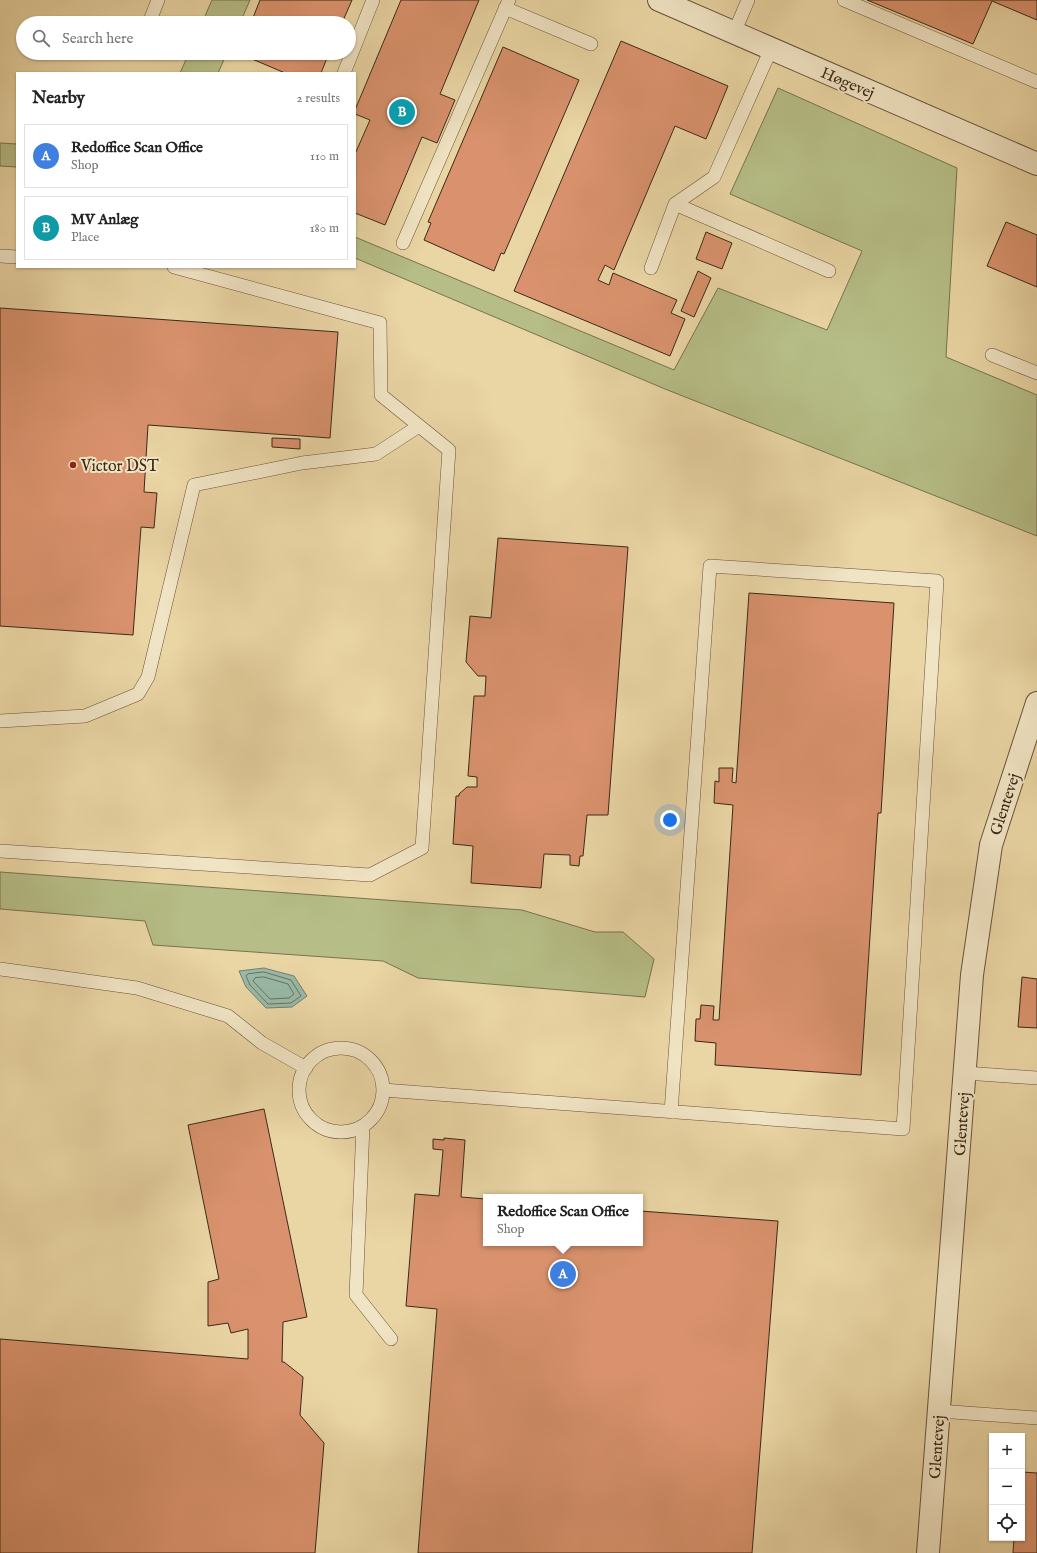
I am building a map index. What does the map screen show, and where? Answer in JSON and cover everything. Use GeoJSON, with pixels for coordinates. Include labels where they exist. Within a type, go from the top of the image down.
{"type":"FeatureCollection","features":[{"type":"Feature","properties":{"kind":"street","name":"Høgevej"},"geometry":{"type":"LineString","coordinates":[[659,0],[1036,161]]}},
{"type":"Feature","properties":{"kind":"street","name":"Glentevej"},"geometry":{"type":"LineString","coordinates":[[928,1553],[972,975],[991,845],[1037,703]]}},
{"type":"Feature","properties":{"kind":"lane"},"geometry":{"type":"LineString","coordinates":[[152,16],[158,0]]}},
{"type":"Feature","properties":{"kind":"lane"},"geometry":{"type":"LineString","coordinates":[[356,43],[373,0]]}},
{"type":"Feature","properties":{"kind":"lane"},"geometry":{"type":"LineString","coordinates":[[734,33],[748,0]]}},
{"type":"Feature","properties":{"kind":"lane"},"geometry":{"type":"LineString","coordinates":[[844,0],[1037,82]]}},
{"type":"Feature","properties":{"kind":"lane"},"geometry":{"type":"LineString","coordinates":[[403,243],[507,4],[591,44]]}},
{"type":"Feature","properties":{"kind":"lane"},"geometry":{"type":"LineString","coordinates":[[651,268],[676,204],[714,178],[771,49]]}},
{"type":"Feature","properties":{"kind":"lane"},"geometry":{"type":"LineString","coordinates":[[344,72],[349,60]]}},
{"type":"Feature","properties":{"kind":"lane"},"geometry":{"type":"LineString","coordinates":[[676,204],[830,271]]}},
{"type":"Feature","properties":{"kind":"lane"},"geometry":{"type":"LineString","coordinates":[[0,256],[16,257]]}},
{"type":"Feature","properties":{"kind":"lane"},"geometry":{"type":"LineString","coordinates":[[0,851],[370,876],[422,848],[449,450],[381,395],[380,323],[178,268]]}},
{"type":"Feature","properties":{"kind":"lane"},"geometry":{"type":"LineString","coordinates":[[992,355],[1037,373]]}},
{"type":"Feature","properties":{"kind":"lane"},"geometry":{"type":"LineString","coordinates":[[0,721],[85,716],[138,694],[148,677],[194,485],[302,463],[376,454],[419,426]]}},
{"type":"Feature","properties":{"kind":"lane"},"geometry":{"type":"LineString","coordinates":[[383,1090],[671,1112],[904,1129],[937,581],[710,566],[671,1112]]}},
{"type":"Feature","properties":{"kind":"lane"},"geometry":{"type":"LineString","coordinates":[[0,969],[136,988],[228,1016],[262,1042],[306,1068]]}},
{"type":"Feature","properties":{"kind":"lane"},"geometry":{"type":"LineString","coordinates":[[328,1050],[354,1050],[366,1056],[375,1065],[381,1077],[383,1090],[381,1104],[378,1110],[364,1126],[350,1131],[336,1132],[322,1128],[311,1120],[303,1108],[299,1095],[300,1081],[306,1068],[315,1057],[328,1050]]}},
{"type":"Feature","properties":{"kind":"lane"},"geometry":{"type":"LineString","coordinates":[[965,1073],[1037,1078]]}},
{"type":"Feature","properties":{"kind":"lane"},"geometry":{"type":"LineString","coordinates":[[364,1126],[356,1295],[391,1339]]}},
{"type":"Feature","properties":{"kind":"lane"},"geometry":{"type":"LineString","coordinates":[[939,1411],[1037,1418]]}},
{"type":"Feature","properties":{"kind":"green space"},"geometry":{"type":"Polygon","coordinates":[[[212,0],[250,0],[243,16],[205,16],[212,0]]]}},
{"type":"Feature","properties":{"kind":"green space"},"geometry":{"type":"Polygon","coordinates":[[[186,60],[224,60],[218,72],[180,72],[186,60]]]}},
{"type":"Feature","properties":{"kind":"green space"},"geometry":{"type":"Polygon","coordinates":[[[778,88],[957,168],[946,357],[1037,395],[1037,536],[665,389],[356,258],[356,237],[674,370],[718,288],[827,330],[862,251],[730,194],[778,88]]]}},
{"type":"Feature","properties":{"kind":"green space"},"geometry":{"type":"Polygon","coordinates":[[[0,143],[16,144],[16,167],[0,166],[0,143]]]}},
{"type":"Feature","properties":{"kind":"green space"},"geometry":{"type":"Polygon","coordinates":[[[0,872],[522,910],[595,932],[623,932],[654,959],[645,997],[418,978],[383,961],[153,945],[145,921],[0,909],[0,872]]]}},
{"type":"Feature","properties":{"kind":"water"},"geometry":{"type":"Polygon","coordinates":[[[264,968],[294,976],[307,996],[292,1007],[266,1008],[246,987],[239,971],[264,968]]]}},
{"type":"Feature","properties":{"kind":"building"},"geometry":{"type":"Polygon","coordinates":[[[260,0],[352,0],[345,16],[254,16],[260,0]]]}},
{"type":"Feature","properties":{"kind":"building"},"geometry":{"type":"Polygon","coordinates":[[[401,0],[479,0],[440,94],[455,100],[437,143],[422,137],[385,225],[356,213],[356,152],[370,120],[356,114],[356,108],[401,0]]]}},
{"type":"Feature","properties":{"kind":"building"},"geometry":{"type":"Polygon","coordinates":[[[867,0],[1037,0],[1037,20],[992,1],[973,44],[867,0]]]}},
{"type":"Feature","properties":{"kind":"building"},"geometry":{"type":"Polygon","coordinates":[[[621,41],[728,86],[706,139],[675,126],[614,270],[605,265],[598,280],[609,285],[613,273],[677,300],[671,313],[685,319],[670,356],[514,291],[621,41]]]}},
{"type":"Feature","properties":{"kind":"building"},"geometry":{"type":"Polygon","coordinates":[[[503,47],[579,80],[504,254],[501,253],[494,271],[424,240],[431,223],[428,222],[503,47]]]}},
{"type":"Feature","properties":{"kind":"building"},"geometry":{"type":"Polygon","coordinates":[[[254,60],[326,60],[321,72],[283,72],[254,60]]]}},
{"type":"Feature","properties":{"kind":"building"},"geometry":{"type":"Polygon","coordinates":[[[1006,222],[1037,235],[1037,287],[987,266],[1006,222]]]}},
{"type":"Feature","properties":{"kind":"building"},"geometry":{"type":"Polygon","coordinates":[[[706,232],[732,243],[722,269],[696,259],[706,232]]]}},
{"type":"Feature","properties":{"kind":"building"},"geometry":{"type":"Polygon","coordinates":[[[698,271],[711,278],[694,317],[681,311],[698,271]]]}},
{"type":"Feature","properties":{"kind":"building","name":"Victor DST"},"geometry":{"type":"Polygon","coordinates":[[[0,308],[338,332],[330,438],[148,425],[144,492],[157,493],[154,528],[141,527],[133,635],[0,626],[0,308]]]}},
{"type":"Feature","properties":{"kind":"building"},"geometry":{"type":"Polygon","coordinates":[[[272,438],[300,439],[300,449],[272,447],[272,438]]]}},
{"type":"Feature","properties":{"kind":"building"},"geometry":{"type":"Polygon","coordinates":[[[498,538],[628,547],[608,815],[587,815],[583,856],[580,856],[579,866],[570,865],[570,855],[544,854],[541,888],[471,883],[473,846],[453,844],[456,796],[459,796],[459,794],[467,787],[477,787],[477,777],[468,776],[474,696],[485,696],[486,676],[478,676],[466,662],[470,616],[491,618],[498,538]]]}},
{"type":"Feature","properties":{"kind":"building"},"geometry":{"type":"Polygon","coordinates":[[[749,593],[894,603],[881,813],[878,813],[861,1075],[715,1065],[716,1043],[695,1041],[696,1019],[700,1019],[701,1005],[714,1006],[713,1020],[719,1020],[733,805],[714,803],[715,781],[719,782],[719,768],[733,768],[732,782],[736,783],[749,593]]]}},
{"type":"Feature","properties":{"kind":"building"},"geometry":{"type":"Polygon","coordinates":[[[1022,977],[1037,979],[1037,1028],[1018,1027],[1022,977]]]}},
{"type":"Feature","properties":{"kind":"building"},"geometry":{"type":"Polygon","coordinates":[[[264,1109],[307,1317],[283,1322],[282,1362],[303,1377],[300,1415],[324,1443],[315,1553],[0,1553],[0,1339],[248,1359],[248,1329],[231,1333],[228,1323],[208,1326],[208,1282],[219,1279],[188,1125],[264,1109]]]}},
{"type":"Feature","properties":{"kind":"building"},"geometry":{"type":"Polygon","coordinates":[[[444,1138],[465,1140],[461,1197],[483,1199],[483,1246],[643,1246],[643,1211],[778,1221],[752,1553],[418,1553],[437,1309],[406,1306],[415,1194],[439,1196],[443,1150],[433,1149],[433,1139],[444,1140],[444,1138]]]}},
{"type":"Feature","properties":{"kind":"building"},"geometry":{"type":"Polygon","coordinates":[[[1025,1472],[1037,1473],[1037,1553],[1013,1553],[1014,1541],[1025,1541],[1025,1472]]]}},
{"type":"Feature","properties":{"kind":"place","name":"MV Anlæg"},"geometry":{"type":"Point","coordinates":[402,112]}},
{"type":"Feature","properties":{"kind":"place","name":"Victor DST"},"geometry":{"type":"Point","coordinates":[73,465]}},
{"type":"Feature","properties":{"kind":"place","name":"Redoffice Scan Office"},"geometry":{"type":"Point","coordinates":[563,1274]}}]}
